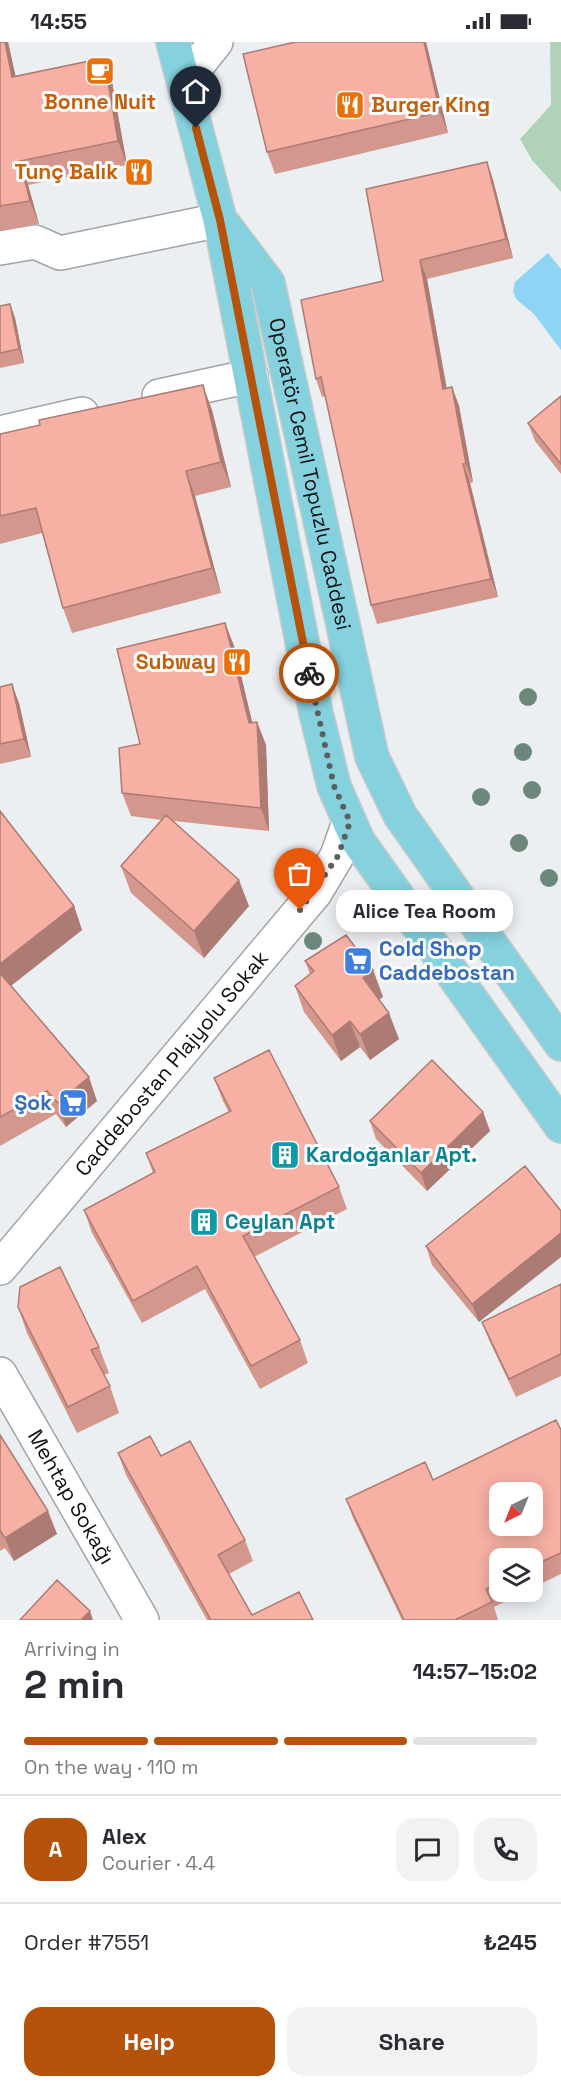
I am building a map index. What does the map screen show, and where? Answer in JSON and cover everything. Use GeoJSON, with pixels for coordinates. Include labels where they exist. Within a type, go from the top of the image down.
{"type":"FeatureCollection","features":[{"type":"Feature","properties":{"kind":"main road","name":"Operatör Cemil Topuzlu Caddesi"},"geometry":{"type":"LineString","coordinates":[[173,42],[220,220],[316,713],[334,786],[358,841],[561,1126]]}},
{"type":"Feature","properties":{"kind":"main road","name":"Operatör Cemil Topuzlu Caddesi"},"geometry":{"type":"LineString","coordinates":[[220,220],[267,283],[372,757],[379,775],[400,815],[561,1044]]}},
{"type":"Feature","properties":{"kind":"street"},"geometry":{"type":"LineString","coordinates":[[184,82],[216,42]]}},
{"type":"Feature","properties":{"kind":"street"},"geometry":{"type":"LineString","coordinates":[[0,248],[35,242],[60,253],[220,220]]}},
{"type":"Feature","properties":{"kind":"street"},"geometry":{"type":"LineString","coordinates":[[0,433],[251,376]]}},
{"type":"Feature","properties":{"kind":"street","name":"Caddebostan Plajyolu Sokak"},"geometry":{"type":"LineString","coordinates":[[0,1268],[315,893],[338,856],[350,822]]}},
{"type":"Feature","properties":{"kind":"street","name":"Mehtap Sokağı"},"geometry":{"type":"LineString","coordinates":[[0,1374],[142,1620]]}},
{"type":"Feature","properties":{"kind":"green space"},"geometry":{"type":"Polygon","coordinates":[[[550,42],[561,42],[561,192],[532,160],[520,139],[551,105],[550,42]]]}},
{"type":"Feature","properties":{"kind":"water"},"geometry":{"type":"Polygon","coordinates":[[[548,253],[561,269],[561,350],[534,314],[516,299],[513,291],[515,282],[548,253]]]}},
{"type":"Feature","properties":{"kind":"building"},"geometry":{"type":"Polygon","coordinates":[[[0,42],[5,42],[12,77],[104,58],[118,141],[20,161],[30,201],[0,206],[0,42]]]}},
{"type":"Feature","properties":{"kind":"building","name":"Burger King"},"geometry":{"type":"Polygon","coordinates":[[[295,42],[424,42],[440,112],[267,152],[243,54],[295,42]]]}},
{"type":"Feature","properties":{"kind":"building"},"geometry":{"type":"Polygon","coordinates":[[[487,162],[506,239],[420,260],[443,389],[452,387],[466,464],[463,464],[491,579],[371,605],[321,377],[316,379],[301,300],[383,281],[366,189],[487,162]]]}},
{"type":"Feature","properties":{"kind":"building"},"geometry":{"type":"Polygon","coordinates":[[[10,304],[19,349],[0,353],[0,306],[10,304]]]}},
{"type":"Feature","properties":{"kind":"building"},"geometry":{"type":"Polygon","coordinates":[[[203,385],[221,462],[186,471],[212,568],[63,608],[36,508],[0,516],[0,434],[40,425],[39,420],[203,385]]]}},
{"type":"Feature","properties":{"kind":"building"},"geometry":{"type":"Polygon","coordinates":[[[561,396],[561,464],[528,423],[561,396]]]}},
{"type":"Feature","properties":{"kind":"building"},"geometry":{"type":"Polygon","coordinates":[[[225,623],[249,723],[257,722],[261,808],[122,793],[119,748],[140,744],[117,649],[225,623]]]}},
{"type":"Feature","properties":{"kind":"building"},"geometry":{"type":"Polygon","coordinates":[[[12,684],[24,739],[0,744],[0,687],[12,684]]]}},
{"type":"Feature","properties":{"kind":"building"},"geometry":{"type":"Polygon","coordinates":[[[0,811],[74,906],[0,964],[0,811]]]}},
{"type":"Feature","properties":{"kind":"building"},"geometry":{"type":"Polygon","coordinates":[[[166,815],[239,880],[194,931],[121,866],[166,815]]]}},
{"type":"Feature","properties":{"kind":"building"},"geometry":{"type":"Polygon","coordinates":[[[346,935],[373,970],[363,978],[389,1013],[360,1034],[350,1021],[332,1035],[295,986],[314,971],[305,961],[346,935]]]}},
{"type":"Feature","properties":{"kind":"building"},"geometry":{"type":"Polygon","coordinates":[[[0,973],[89,1077],[58,1103],[47,1091],[0,1117],[0,973]]]}},
{"type":"Feature","properties":{"kind":"building"},"geometry":{"type":"Polygon","coordinates":[[[269,1050],[339,1187],[243,1236],[300,1340],[251,1366],[197,1266],[133,1301],[84,1210],[155,1172],[146,1153],[231,1111],[214,1078],[269,1050]]]}},
{"type":"Feature","properties":{"kind":"building"},"geometry":{"type":"Polygon","coordinates":[[[432,1060],[483,1112],[421,1173],[370,1121],[432,1060]]]}},
{"type":"Feature","properties":{"kind":"building"},"geometry":{"type":"Polygon","coordinates":[[[525,1166],[561,1211],[561,1233],[472,1304],[426,1246],[525,1166]]]}},
{"type":"Feature","properties":{"kind":"building"},"geometry":{"type":"Polygon","coordinates":[[[60,1267],[99,1347],[91,1350],[110,1386],[68,1407],[18,1307],[20,1287],[60,1267]]]}},
{"type":"Feature","properties":{"kind":"building"},"geometry":{"type":"Polygon","coordinates":[[[561,1284],[561,1354],[509,1379],[482,1322],[561,1284]]]}},
{"type":"Feature","properties":{"kind":"building"},"geometry":{"type":"Polygon","coordinates":[[[556,1420],[561,1430],[561,1553],[543,1561],[543,1548],[489,1548],[489,1588],[486,1589],[489,1602],[492,1602],[455,1620],[404,1620],[346,1499],[425,1462],[433,1480],[556,1420]]]}},
{"type":"Feature","properties":{"kind":"building"},"geometry":{"type":"Polygon","coordinates":[[[0,1435],[48,1511],[5,1538],[0,1530],[0,1435]]]}},
{"type":"Feature","properties":{"kind":"building"},"geometry":{"type":"Polygon","coordinates":[[[150,1436],[161,1456],[190,1441],[245,1540],[218,1555],[252,1615],[299,1592],[313,1620],[211,1620],[118,1453],[150,1436]]]}},
{"type":"Feature","properties":{"kind":"building"},"geometry":{"type":"Polygon","coordinates":[[[57,1580],[90,1611],[81,1620],[20,1620],[57,1580]]]}},
{"type":"Feature","properties":{"kind":"way so far"},"geometry":{"type":"LineString","coordinates":[[300,910],[315,893],[338,856],[350,822],[334,786],[316,713],[309,673]]}},
{"type":"Feature","properties":{"kind":"place","name":"Bonne Nuit"},"geometry":{"type":"Point","coordinates":[100,71]}},
{"type":"Feature","properties":{"kind":"place","name":"Burger King"},"geometry":{"type":"Point","coordinates":[350,105]}},
{"type":"Feature","properties":{"kind":"place","name":"Tunç Balık"},"geometry":{"type":"Point","coordinates":[139,172]}},
{"type":"Feature","properties":{"kind":"place","name":"Subway"},"geometry":{"type":"Point","coordinates":[237,662]}},
{"type":"Feature","properties":{"kind":"place","name":"Alice Tea Room"},"geometry":{"type":"Point","coordinates":[300,910]}},
{"type":"Feature","properties":{"kind":"place","name":"Cold Shop Caddebostan"},"geometry":{"type":"Point","coordinates":[358,961]}},
{"type":"Feature","properties":{"kind":"place","name":"Şok"},"geometry":{"type":"Point","coordinates":[73,1103]}},
{"type":"Feature","properties":{"kind":"place","name":"Kardoğanlar Apt."},"geometry":{"type":"Point","coordinates":[285,1155]}},
{"type":"Feature","properties":{"kind":"place","name":"Ceylan Apt"},"geometry":{"type":"Point","coordinates":[204,1222]}},
{"type":"Feature","properties":{"kind":"route"},"geometry":{"type":"LineString","coordinates":[[196,128],[220,220],[309,673]]}}]}
